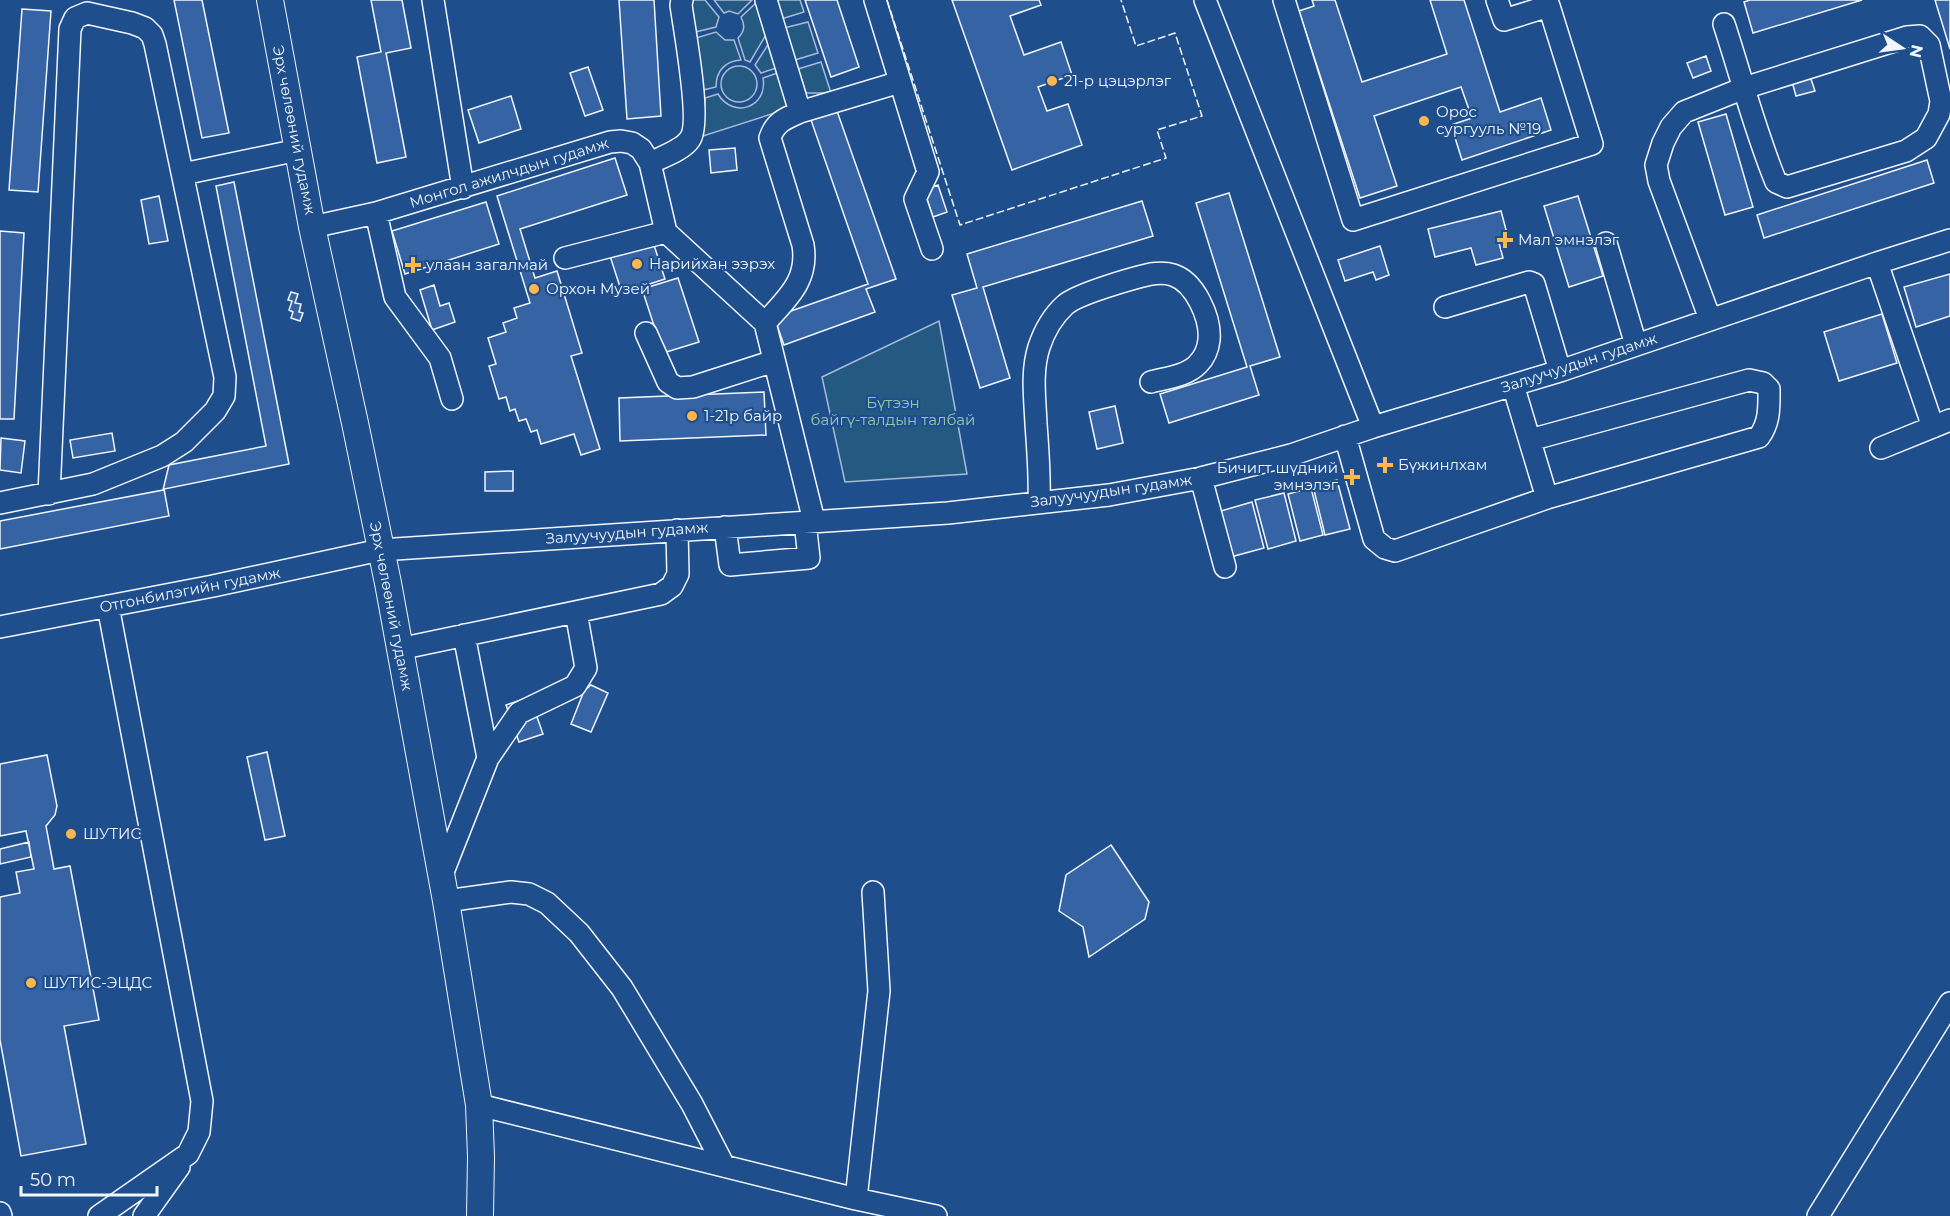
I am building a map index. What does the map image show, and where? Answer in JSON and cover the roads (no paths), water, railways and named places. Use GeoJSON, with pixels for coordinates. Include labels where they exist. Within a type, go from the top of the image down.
{"type":"FeatureCollection","features":[{"type":"Feature","properties":{"kind":"main road","name":"Эрх чөлөөний гудамж"},"geometry":{"type":"LineString","coordinates":[[270,0],[312,227],[356,423],[444,889],[479,1105],[480,1216]]}},
{"type":"Feature","properties":{"kind":"street"},"geometry":{"type":"LineString","coordinates":[[433,0],[463,188]]}},
{"type":"Feature","properties":{"kind":"street"},"geometry":{"type":"LineString","coordinates":[[682,0],[694,127],[691,138],[685,145],[650,163],[666,232],[765,323],[809,521],[809,558],[730,565],[725,527]]}},
{"type":"Feature","properties":{"kind":"street"},"geometry":{"type":"LineString","coordinates":[[766,0],[801,111]]}},
{"type":"Feature","properties":{"kind":"street"},"geometry":{"type":"LineString","coordinates":[[875,0],[928,172],[915,199],[932,249]]}},
{"type":"Feature","properties":{"kind":"street"},"geometry":{"type":"LineString","coordinates":[[1205,0],[1373,427]]}},
{"type":"Feature","properties":{"kind":"street"},"geometry":{"type":"LineString","coordinates":[[1284,0],[1353,220],[1592,144],[1549,6],[1504,21],[1497,0]]}},
{"type":"Feature","properties":{"kind":"street"},"geometry":{"type":"LineString","coordinates":[[0,503],[49,494],[93,484],[162,456],[183,442],[215,411],[224,396],[225,377],[152,35],[145,28],[132,23],[87,13],[75,18],[70,29],[49,494]]}},
{"type":"Feature","properties":{"kind":"street"},"geometry":{"type":"LineString","coordinates":[[1710,319],[1659,181],[1656,165],[1671,127],[1684,112],[1744,88],[1907,37],[1920,36],[1929,45],[1945,113],[1926,138],[1906,151],[1786,187],[1776,182],[1744,88],[1724,24]]}},
{"type":"Feature","properties":{"kind":"street"},"geometry":{"type":"LineString","coordinates":[[765,323],[793,292],[801,275],[805,258],[770,138],[773,128],[781,120],[801,111],[900,82]]}},
{"type":"Feature","properties":{"kind":"street","name":"Монгол ажилчдын гудамж"},"geometry":{"type":"LineString","coordinates":[[312,227],[376,213],[610,142],[632,143],[641,149],[650,163]]}},
{"type":"Feature","properties":{"kind":"street"},"geometry":{"type":"LineString","coordinates":[[183,174],[298,150]]}},
{"type":"Feature","properties":{"kind":"street"},"geometry":{"type":"LineString","coordinates":[[376,213],[395,297],[440,357],[452,399]]}},
{"type":"Feature","properties":{"kind":"street"},"geometry":{"type":"LineString","coordinates":[[565,258],[666,232]]}},
{"type":"Feature","properties":{"kind":"street","name":"Залуучуудын гудамж"},"geometry":{"type":"LineString","coordinates":[[380,550],[948,513],[1109,495],[1201,478],[1291,454],[1560,371],[1950,240]]}},
{"type":"Feature","properties":{"kind":"street"},"geometry":{"type":"LineString","coordinates":[[1606,243],[1636,345]]}},
{"type":"Feature","properties":{"kind":"street"},"geometry":{"type":"LineString","coordinates":[[1877,263],[1942,423],[1881,448]]}},
{"type":"Feature","properties":{"kind":"street"},"geometry":{"type":"LineString","coordinates":[[1039,502],[1035,368],[1039,348],[1046,331],[1061,309],[1079,296],[1152,274],[1174,275],[1182,280],[1191,288],[1207,320],[1208,349],[1193,369],[1151,382]]}},
{"type":"Feature","properties":{"kind":"street"},"geometry":{"type":"LineString","coordinates":[[1445,308],[1528,282],[1534,284],[1560,371]]}},
{"type":"Feature","properties":{"kind":"street"},"geometry":{"type":"LineString","coordinates":[[646,333],[668,382],[677,388],[693,387],[774,361]]}},
{"type":"Feature","properties":{"kind":"street"},"geometry":{"type":"LineString","coordinates":[[1345,436],[1374,539],[1385,548],[1395,551],[1548,498],[1759,436],[1765,429],[1769,413],[1769,389],[1763,383],[1749,380],[1530,440]]}},
{"type":"Feature","properties":{"kind":"street"},"geometry":{"type":"LineString","coordinates":[[1513,385],[1548,498]]}},
{"type":"Feature","properties":{"kind":"street"},"geometry":{"type":"LineString","coordinates":[[1201,478],[1225,567]]}},
{"type":"Feature","properties":{"kind":"street"},"geometry":{"type":"LineString","coordinates":[[399,649],[661,594],[672,586],[678,574],[677,530]]}},
{"type":"Feature","properties":{"kind":"street","name":"Отгонбилэгийн гудамж"},"geometry":{"type":"LineString","coordinates":[[0,627],[213,586],[380,550]]}},
{"type":"Feature","properties":{"kind":"street"},"geometry":{"type":"LineString","coordinates":[[108,606],[202,1101],[199,1132],[188,1154],[144,1216]]}},
{"type":"Feature","properties":{"kind":"street"},"geometry":{"type":"LineString","coordinates":[[576,612],[586,668],[575,686],[519,713],[488,758],[444,889],[528,894],[547,903],[571,925],[622,988],[692,1104],[724,1166]]}},
{"type":"Feature","properties":{"kind":"street"},"geometry":{"type":"LineString","coordinates":[[464,635],[488,758]]}},
{"type":"Feature","properties":{"kind":"street"},"geometry":{"type":"LineString","coordinates":[[856,1199],[879,991],[873,892]]}},
{"type":"Feature","properties":{"kind":"street"},"geometry":{"type":"LineString","coordinates":[[1818,1216],[1950,1003]]}},
{"type":"Feature","properties":{"kind":"street"},"geometry":{"type":"LineString","coordinates":[[479,1105],[856,1199],[936,1216]]}},
{"type":"Feature","properties":{"kind":"street"},"geometry":{"type":"LineString","coordinates":[[99,1216],[188,1154]]}},
{"type":"Feature","properties":{"kind":"place","name":"21-р цэцэрлэг"},"geometry":{"type":"Point","coordinates":[1052,81]}},
{"type":"Feature","properties":{"kind":"place","name":"Орос сургууль №19"},"geometry":{"type":"Point","coordinates":[1424,121]}},
{"type":"Feature","properties":{"kind":"place","name":"Мал эмнэлэг"},"geometry":{"type":"Point","coordinates":[1505,240]}},
{"type":"Feature","properties":{"kind":"place","name":"Нарийхан ээрэх"},"geometry":{"type":"Point","coordinates":[637,264]}},
{"type":"Feature","properties":{"kind":"place","name":"улаан загалмай"},"geometry":{"type":"Point","coordinates":[413,265]}},
{"type":"Feature","properties":{"kind":"place","name":"Орхон Myзей"},"geometry":{"type":"Point","coordinates":[534,289]}},
{"type":"Feature","properties":{"kind":"place","name":"1-21р байр"},"geometry":{"type":"Point","coordinates":[692,416]}},
{"type":"Feature","properties":{"kind":"place","name":"Бүжинлхам"},"geometry":{"type":"Point","coordinates":[1385,465]}},
{"type":"Feature","properties":{"kind":"place","name":"Бичигт шүдний эмнэлэг"},"geometry":{"type":"Point","coordinates":[1352,477]}},
{"type":"Feature","properties":{"kind":"place","name":"ШУТИС"},"geometry":{"type":"Point","coordinates":[71,834]}},
{"type":"Feature","properties":{"kind":"place","name":"ШУТИС-ЭЦДС"},"geometry":{"type":"Point","coordinates":[31,983]}},
{"type":"Feature","properties":{"kind":"park label","name":"Бүтээн байгү-талдын талбай"},"geometry":{"type":"Point","coordinates":[893,412]}}]}
